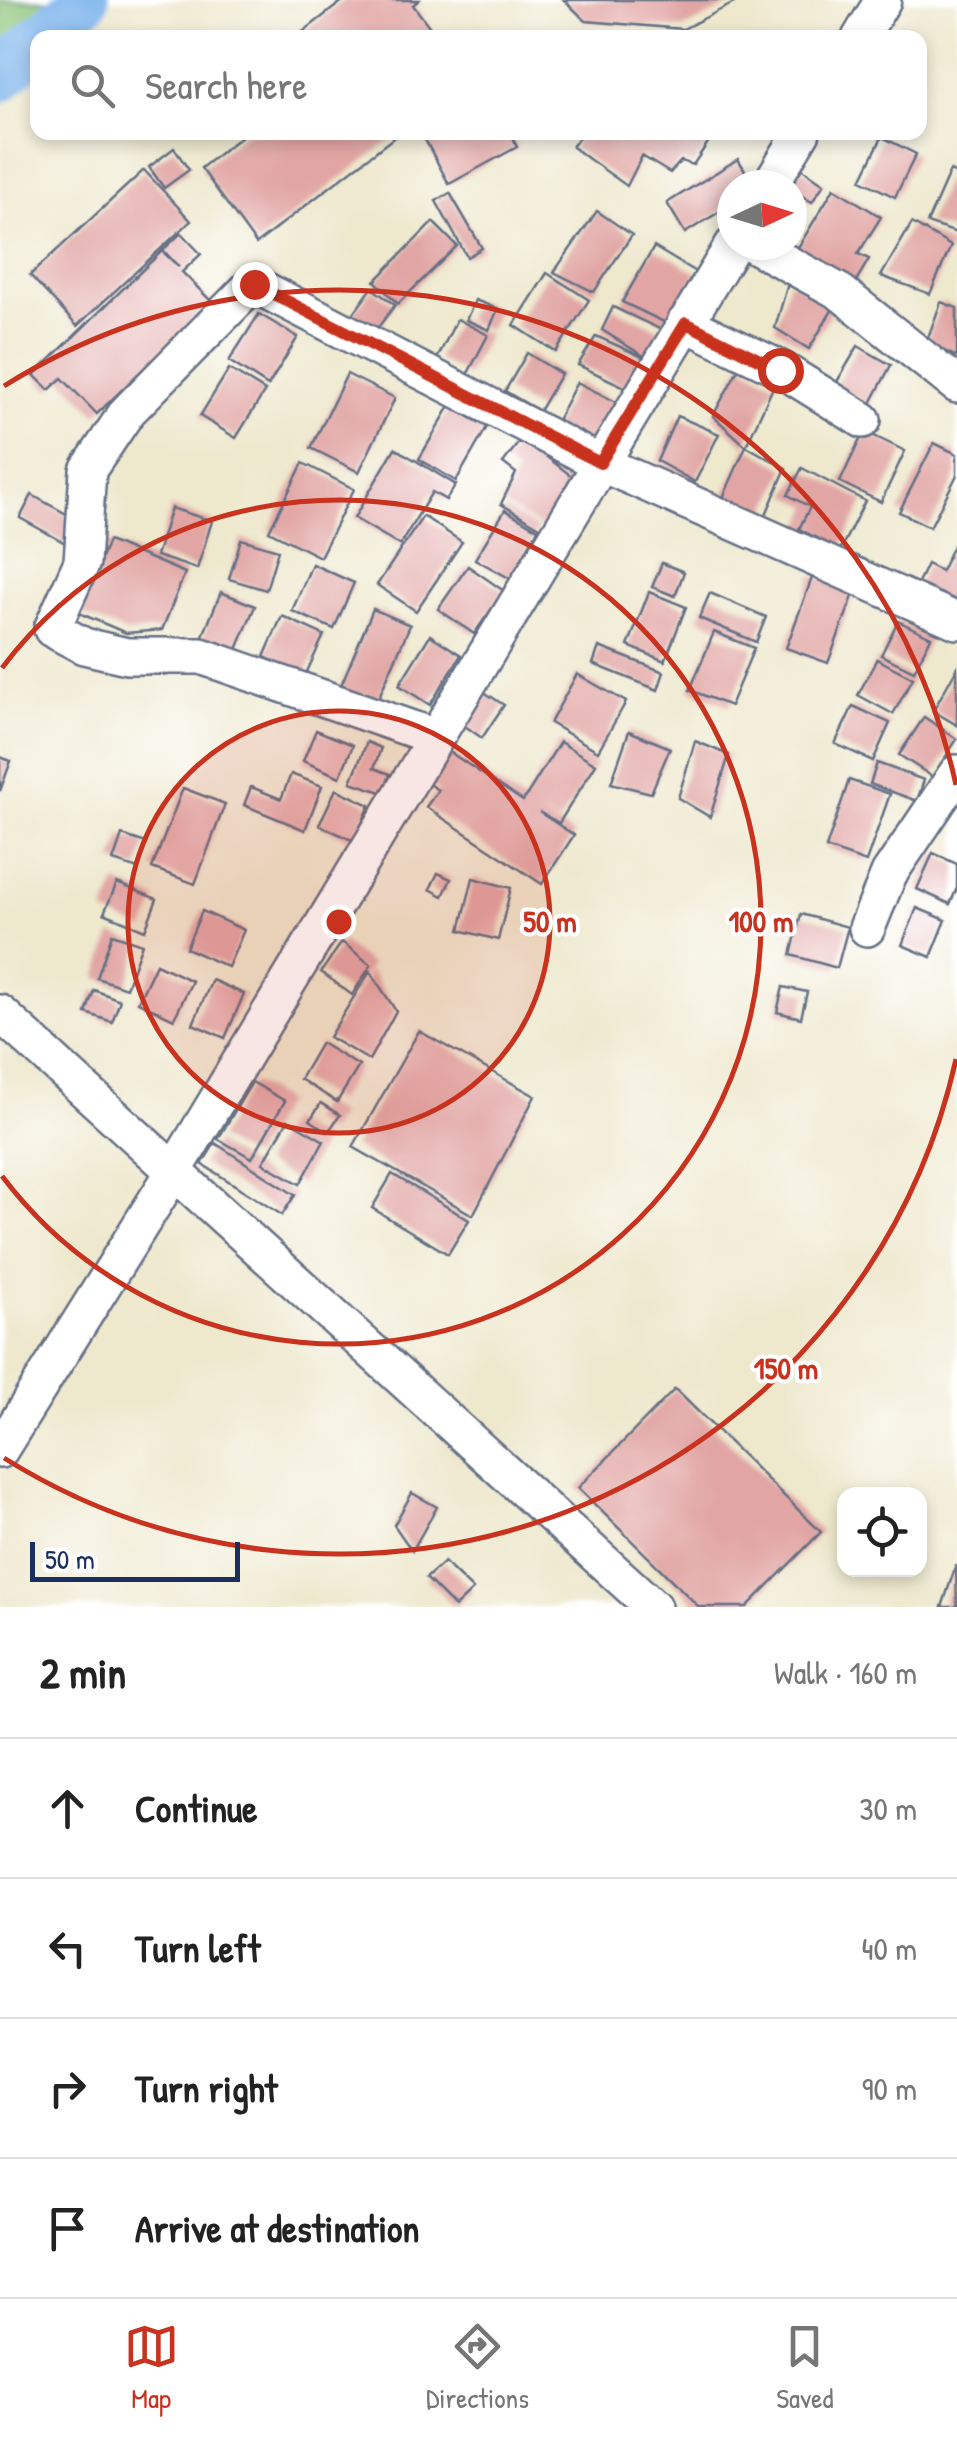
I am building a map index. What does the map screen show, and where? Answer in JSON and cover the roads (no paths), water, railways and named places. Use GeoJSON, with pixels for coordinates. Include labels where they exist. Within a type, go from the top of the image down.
{"type":"FeatureCollection","features":[{"type":"Feature","properties":{"kind":"street"},"geometry":{"type":"LineString","coordinates":[[865,30],[883,0]]}},
{"type":"Feature","properties":{"kind":"street"},"geometry":{"type":"LineString","coordinates":[[779,170],[797,140]]}},
{"type":"Feature","properties":{"kind":"street"},"geometry":{"type":"LineString","coordinates":[[0,1450],[174,1173],[724,260]]}},
{"type":"Feature","properties":{"kind":"street"},"geometry":{"type":"LineString","coordinates":[[781,260],[840,292],[957,385]]}},
{"type":"Feature","properties":{"kind":"street"},"geometry":{"type":"LineString","coordinates":[[435,737],[201,656],[127,656],[84,646],[52,630],[82,562],[88,470],[127,412],[254,284],[600,463],[957,621]]}},
{"type":"Feature","properties":{"kind":"street"},"geometry":{"type":"LineString","coordinates":[[686,323],[780,370],[863,420]]}},
{"type":"Feature","properties":{"kind":"street"},"geometry":{"type":"LineString","coordinates":[[867,928],[889,874],[957,773]]}},
{"type":"Feature","properties":{"kind":"street"},"geometry":{"type":"LineString","coordinates":[[0,1013],[653,1607]]}},
{"type":"Feature","properties":{"kind":"waterway"},"geometry":{"type":"LineString","coordinates":[[51,30],[84,0]]}},
{"type":"Feature","properties":{"kind":"waterway"},"geometry":{"type":"LineString","coordinates":[[0,77],[30,49]]}}]}
